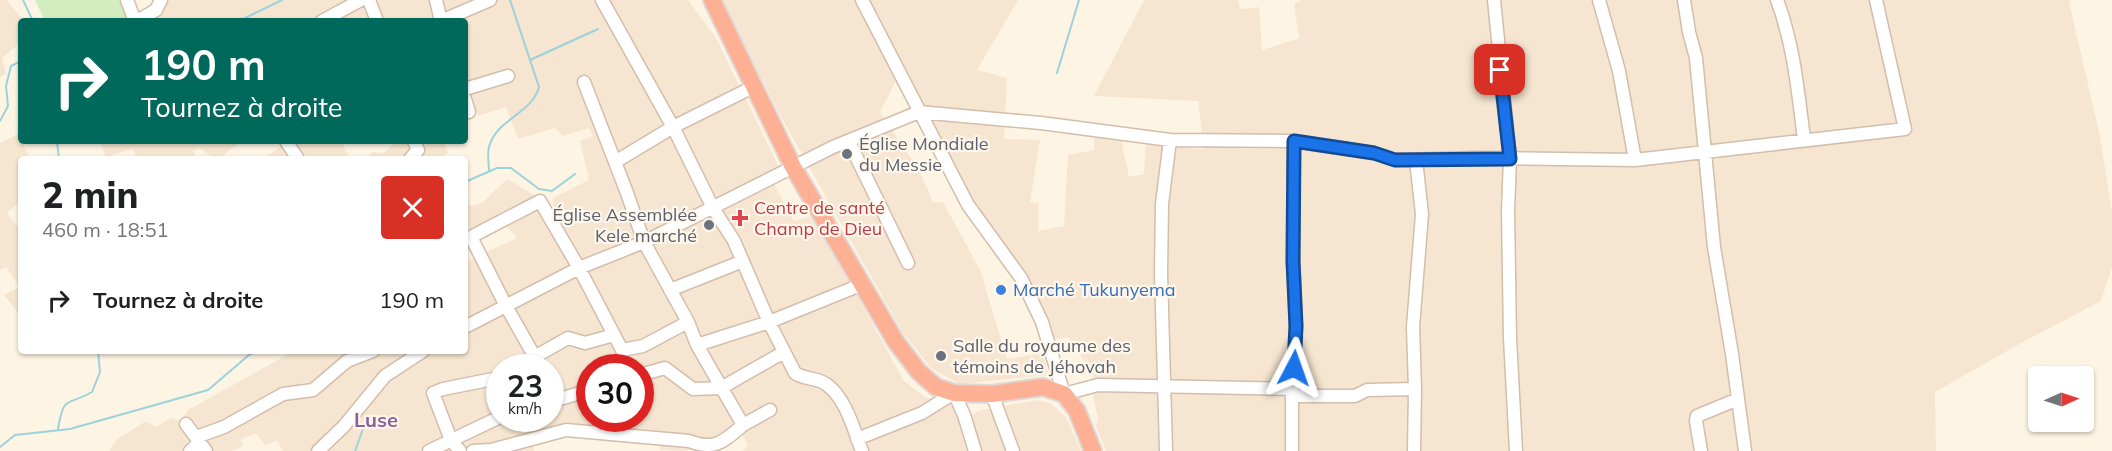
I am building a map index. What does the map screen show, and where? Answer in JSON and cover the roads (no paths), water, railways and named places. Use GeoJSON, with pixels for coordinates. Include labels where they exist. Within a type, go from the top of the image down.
{"type":"FeatureCollection","features":[{"type":"Feature","properties":{"kind":"highway"},"geometry":{"type":"LineString","coordinates":[[712,0],[793,167],[896,342],[919,372],[936,387],[954,393],[992,394],[1043,387],[1064,394],[1077,411],[1093,451]]}},
{"type":"Feature","properties":{"kind":"street"},"geometry":{"type":"LineString","coordinates":[[127,0],[135,18]]}},
{"type":"Feature","properties":{"kind":"street"},"geometry":{"type":"LineString","coordinates":[[141,18],[156,10],[161,0]]}},
{"type":"Feature","properties":{"kind":"street"},"geometry":{"type":"LineString","coordinates":[[328,18],[361,0]]}},
{"type":"Feature","properties":{"kind":"street"},"geometry":{"type":"LineString","coordinates":[[369,0],[376,18]]}},
{"type":"Feature","properties":{"kind":"street"},"geometry":{"type":"LineString","coordinates":[[436,0],[440,18]]}},
{"type":"Feature","properties":{"kind":"street"},"geometry":{"type":"LineString","coordinates":[[448,18],[490,0]]}},
{"type":"Feature","properties":{"kind":"street"},"geometry":{"type":"LineString","coordinates":[[602,0],[734,241],[769,322],[795,373],[802,378],[816,379],[826,384],[837,396],[862,451]]}},
{"type":"Feature","properties":{"kind":"street"},"geometry":{"type":"LineString","coordinates":[[862,0],[968,205],[1021,278],[1042,322],[1064,394],[1098,385],[1355,396],[1367,390],[1415,388]]}},
{"type":"Feature","properties":{"kind":"street"},"geometry":{"type":"LineString","coordinates":[[1494,0],[1510,159],[1508,210],[1510,338],[1516,451]]}},
{"type":"Feature","properties":{"kind":"street"},"geometry":{"type":"LineString","coordinates":[[1599,0],[1619,71],[1635,160]]}},
{"type":"Feature","properties":{"kind":"street"},"geometry":{"type":"LineString","coordinates":[[1684,0],[1696,58],[1714,248],[1745,451]]}},
{"type":"Feature","properties":{"kind":"street"},"geometry":{"type":"LineString","coordinates":[[1777,0],[1785,23],[1797,76],[1804,139]]}},
{"type":"Feature","properties":{"kind":"street"},"geometry":{"type":"LineString","coordinates":[[468,325],[579,268],[644,242],[793,167],[919,112],[1041,123],[1170,140],[1294,141],[1374,153],[1395,160],[1635,160],[1905,129],[1876,0]]}},
{"type":"Feature","properties":{"kind":"street"},"geometry":{"type":"LineString","coordinates":[[468,88],[508,76]]}},
{"type":"Feature","properties":{"kind":"street"},"geometry":{"type":"LineString","coordinates":[[584,82],[644,242],[688,322],[697,345],[743,425]]}},
{"type":"Feature","properties":{"kind":"street"},"geometry":{"type":"LineString","coordinates":[[615,162],[673,127],[753,87]]}},
{"type":"Feature","properties":{"kind":"street"},"geometry":{"type":"LineString","coordinates":[[1166,451],[1161,238],[1162,204],[1170,140]]}},
{"type":"Feature","properties":{"kind":"street"},"geometry":{"type":"LineString","coordinates":[[1292,451],[1292,393],[1296,326],[1293,261],[1294,141]]}},
{"type":"Feature","properties":{"kind":"street"},"geometry":{"type":"LineString","coordinates":[[849,142],[908,263]]}},
{"type":"Feature","properties":{"kind":"street"},"geometry":{"type":"LineString","coordinates":[[1414,451],[1413,327],[1422,214],[1416,160]]}},
{"type":"Feature","properties":{"kind":"street"},"geometry":{"type":"LineString","coordinates":[[533,354],[468,239],[540,201],[579,268],[622,350],[643,346],[688,322]]}},
{"type":"Feature","properties":{"kind":"street"},"geometry":{"type":"LineString","coordinates":[[670,290],[743,261]]}},
{"type":"Feature","properties":{"kind":"street"},"geometry":{"type":"LineString","coordinates":[[697,345],[769,322],[863,284]]}},
{"type":"Feature","properties":{"kind":"street"},"geometry":{"type":"LineString","coordinates":[[548,354],[568,338],[585,343],[614,335]]}},
{"type":"Feature","properties":{"kind":"street"},"geometry":{"type":"LineString","coordinates":[[654,371],[665,368],[693,389],[721,388],[784,352]]}},
{"type":"Feature","properties":{"kind":"street"},"geometry":{"type":"LineString","coordinates":[[198,448],[199,436],[224,427],[283,394],[313,390],[347,361],[366,354]]}},
{"type":"Feature","properties":{"kind":"street"},"geometry":{"type":"LineString","coordinates":[[318,451],[344,426],[385,376],[418,354]]}},
{"type":"Feature","properties":{"kind":"street"},"geometry":{"type":"LineString","coordinates":[[460,451],[451,440],[433,393],[486,380]]}},
{"type":"Feature","properties":{"kind":"street"},"geometry":{"type":"LineString","coordinates":[[857,439],[922,413],[954,393],[964,415],[975,451]]}},
{"type":"Feature","properties":{"kind":"street"},"geometry":{"type":"LineString","coordinates":[[992,394],[1013,451]]}},
{"type":"Feature","properties":{"kind":"street"},"geometry":{"type":"LineString","coordinates":[[1701,451],[1697,416],[1738,399]]}},
{"type":"Feature","properties":{"kind":"street"},"geometry":{"type":"LineString","coordinates":[[473,451],[491,450],[566,430],[688,441],[702,447],[719,445],[743,425],[770,410]]}},
{"type":"Feature","properties":{"kind":"street"},"geometry":{"type":"LineString","coordinates":[[186,424],[198,448]]}},
{"type":"Feature","properties":{"kind":"street"},"geometry":{"type":"LineString","coordinates":[[429,451],[486,424]]}},
{"type":"Feature","properties":{"kind":"waterway"},"geometry":{"type":"LineString","coordinates":[[23,0],[32,18]]}},
{"type":"Feature","properties":{"kind":"waterway"},"geometry":{"type":"LineString","coordinates":[[245,18],[282,0]]}},
{"type":"Feature","properties":{"kind":"waterway"},"geometry":{"type":"LineString","coordinates":[[489,171],[488,150],[493,137],[529,104],[539,87],[510,0]]}},
{"type":"Feature","properties":{"kind":"waterway"},"geometry":{"type":"LineString","coordinates":[[1057,73],[1079,0]]}},
{"type":"Feature","properties":{"kind":"waterway"},"geometry":{"type":"LineString","coordinates":[[530,60],[598,29]]}},
{"type":"Feature","properties":{"kind":"waterway"},"geometry":{"type":"LineString","coordinates":[[0,121],[8,106],[6,86],[11,66],[18,62]]}},
{"type":"Feature","properties":{"kind":"waterway"},"geometry":{"type":"LineString","coordinates":[[57,144],[59,156]]}},
{"type":"Feature","properties":{"kind":"waterway"},"geometry":{"type":"LineString","coordinates":[[468,181],[497,168],[511,168],[539,189],[552,191],[575,174]]}},
{"type":"Feature","properties":{"kind":"waterway"},"geometry":{"type":"LineString","coordinates":[[58,429],[62,411],[67,403],[92,392],[100,372],[98,354]]}},
{"type":"Feature","properties":{"kind":"waterway"},"geometry":{"type":"LineString","coordinates":[[0,447],[15,435],[70,429],[208,390],[251,354]]}},
{"type":"Feature","properties":{"kind":"waterway","name":"Luse"},"geometry":{"type":"LineString","coordinates":[[355,451],[364,426]]}},
{"type":"Feature","properties":{"kind":"place","name":"Église Mondiale du Messie"},"geometry":{"type":"Point","coordinates":[847,154]}},
{"type":"Feature","properties":{"kind":"place","name":"Centre de santé Champ de Dieu"},"geometry":{"type":"Point","coordinates":[740,218]}},
{"type":"Feature","properties":{"kind":"place","name":"Église Assemblée Kele marché"},"geometry":{"type":"Point","coordinates":[709,225]}},
{"type":"Feature","properties":{"kind":"place","name":"Marché Tukunyema"},"geometry":{"type":"Point","coordinates":[1001,290]}},
{"type":"Feature","properties":{"kind":"place","name":"Salle du royaume des témoins de Jéhovah"},"geometry":{"type":"Point","coordinates":[941,356]}},
{"type":"Feature","properties":{"kind":"district","name":"Luse"},"geometry":{"type":"Point","coordinates":[376,420]}}]}
